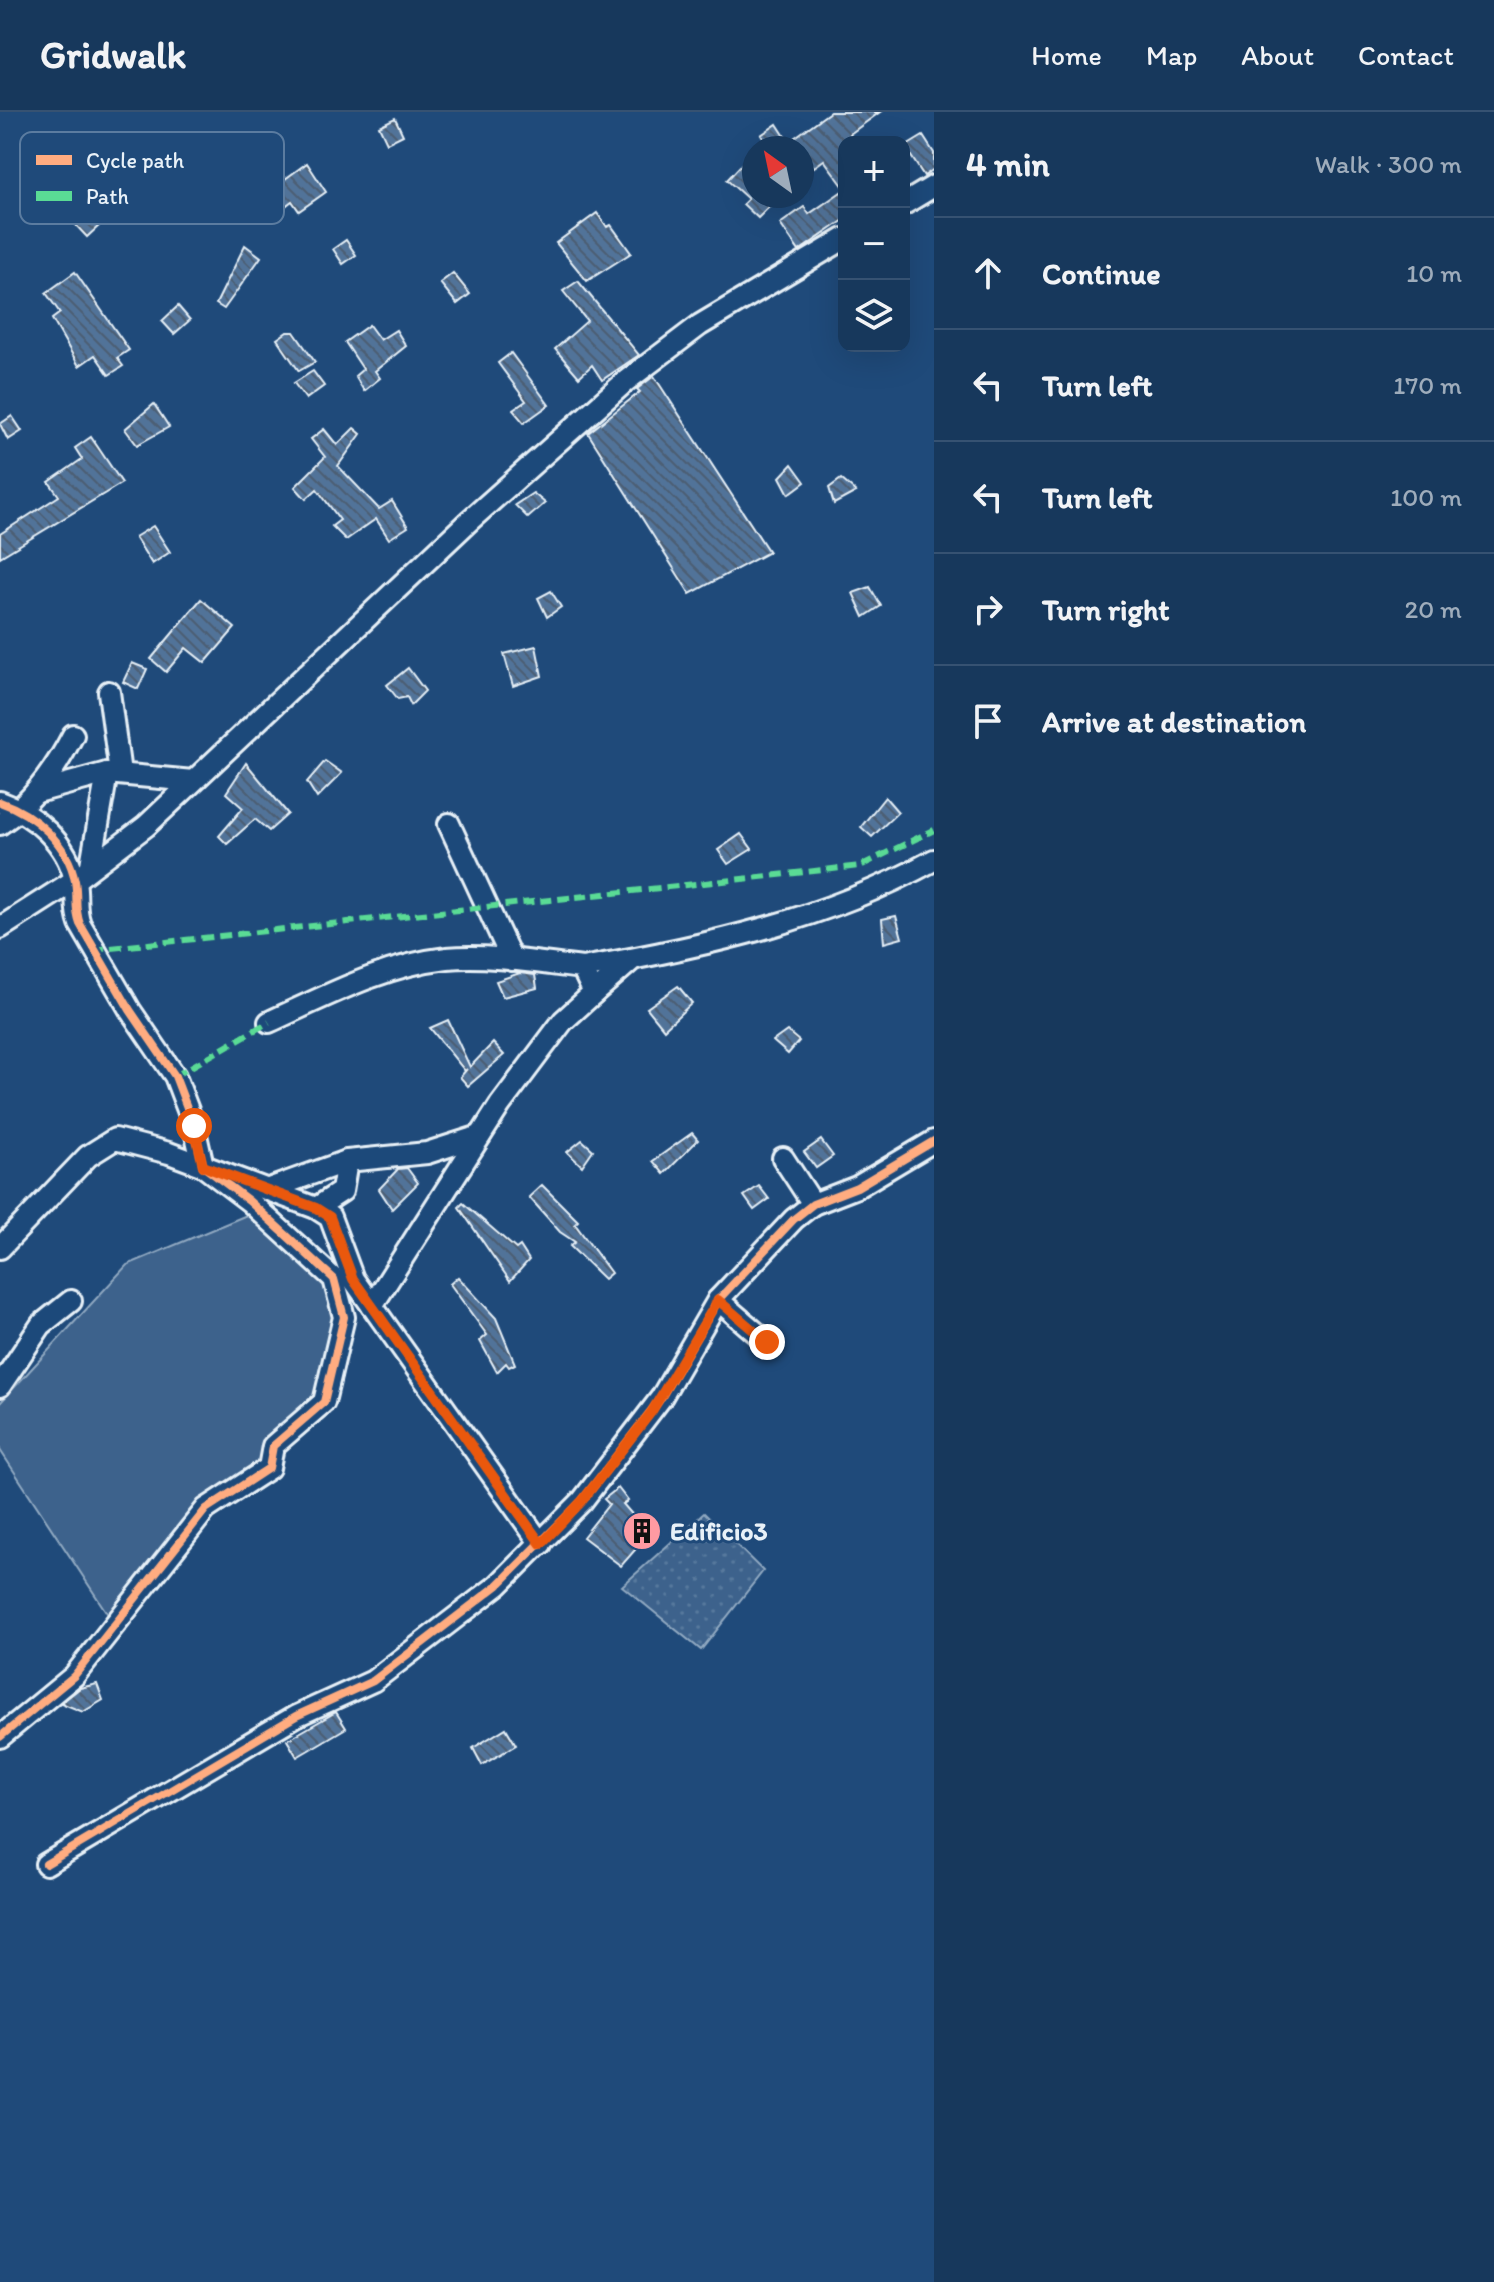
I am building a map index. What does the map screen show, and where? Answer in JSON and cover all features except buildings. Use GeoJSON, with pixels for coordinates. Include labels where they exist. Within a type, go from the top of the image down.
{"type":"FeatureCollection","features":[{"type":"Feature","properties":{"kind":"street"},"geometry":{"type":"LineString","coordinates":[[910,200],[934,186]]}},
{"type":"Feature","properties":{"kind":"street"},"geometry":{"type":"LineString","coordinates":[[0,928],[75,880],[146,826],[469,521],[626,381],[700,325],[838,243]]}},
{"type":"Feature","properties":{"kind":"street"},"geometry":{"type":"LineString","coordinates":[[91,865],[113,773],[109,692]]}},
{"type":"Feature","properties":{"kind":"street"},"geometry":{"type":"LineString","coordinates":[[0,824],[22,809],[37,792],[73,735]]}},
{"type":"Feature","properties":{"kind":"street"},"geometry":{"type":"LineString","coordinates":[[37,792],[113,773],[193,781]]}},
{"type":"Feature","properties":{"kind":"street"},"geometry":{"type":"LineString","coordinates":[[0,802],[22,809],[45,829],[61,849],[75,880],[74,909],[80,924],[111,980],[175,1076],[194,1126],[203,1166],[249,1201],[334,1279],[344,1317],[324,1402],[273,1446],[269,1468],[206,1509],[74,1676],[0,1737]]}},
{"type":"Feature","properties":{"kind":"street"},"geometry":{"type":"LineString","coordinates":[[449,824],[512,960]]}},
{"type":"Feature","properties":{"kind":"street"},"geometry":{"type":"LineString","coordinates":[[269,1022],[371,975],[447,958],[512,960],[582,968],[680,951],[837,905],[934,860]]}},
{"type":"Feature","properties":{"kind":"street"},"geometry":{"type":"LineString","coordinates":[[372,1306],[480,1136],[563,1021],[633,959]]}},
{"type":"Feature","properties":{"kind":"street"},"geometry":{"type":"LineString","coordinates":[[582,968],[594,993]]}},
{"type":"Feature","properties":{"kind":"street"},"geometry":{"type":"LineString","coordinates":[[269,1189],[347,1161],[427,1153],[480,1136]]}},
{"type":"Feature","properties":{"kind":"street"},"geometry":{"type":"LineString","coordinates":[[0,1248],[88,1156],[115,1139],[169,1153],[316,1208],[330,1217],[353,1279],[541,1544]]}},
{"type":"Feature","properties":{"kind":"street"},"geometry":{"type":"LineString","coordinates":[[46,1864],[296,1716],[386,1672],[498,1585],[582,1501],[652,1411],[718,1300],[794,1219],[813,1204],[857,1187],[934,1141]]}},
{"type":"Feature","properties":{"kind":"street"},"geometry":{"type":"LineString","coordinates":[[783,1158],[813,1204]]}},
{"type":"Feature","properties":{"kind":"street"},"geometry":{"type":"LineString","coordinates":[[316,1208],[342,1191],[347,1161]]}},
{"type":"Feature","properties":{"kind":"street"},"geometry":{"type":"LineString","coordinates":[[718,1300],[767,1342]]}},
{"type":"Feature","properties":{"kind":"street"},"geometry":{"type":"LineString","coordinates":[[0,1386],[41,1325],[71,1301]]}},
{"type":"Feature","properties":{"kind":"shaded area"},"geometry":{"type":"Polygon","coordinates":[[[254,1212],[324,1281],[335,1316],[316,1398],[261,1463],[203,1499],[109,1616],[0,1450],[0,1403],[127,1265],[254,1212]]]}},
{"type":"Feature","properties":{"kind":"shaded area"},"geometry":{"type":"Polygon","coordinates":[[[704,1513],[763,1571],[701,1650],[622,1586],[704,1513]]]}},
{"type":"Feature","properties":{"kind":"marked path"},"geometry":{"type":"LineString","coordinates":[[93,950],[860,866],[934,830]]}},
{"type":"Feature","properties":{"kind":"marked path"},"geometry":{"type":"LineString","coordinates":[[175,1076],[269,1022]]}},
{"type":"Feature","properties":{"kind":"cycle path"},"geometry":{"type":"LineString","coordinates":[[0,802],[37,822],[65,854],[75,881],[80,924],[130,1010],[175,1076],[194,1126],[203,1166],[249,1201],[334,1279],[344,1317],[324,1402],[273,1446],[269,1468],[206,1509],[74,1676],[0,1737]]}},
{"type":"Feature","properties":{"kind":"cycle path"},"geometry":{"type":"LineString","coordinates":[[46,1864],[296,1716],[373,1681],[498,1585],[582,1501],[661,1398],[718,1300],[794,1219],[813,1204],[857,1187],[934,1141]]}},
{"type":"Feature","properties":{"kind":"place","name":"Edificio3"},"geometry":{"type":"Point","coordinates":[642,1531]}},
{"type":"Feature","properties":{"kind":"route"},"geometry":{"type":"LineString","coordinates":[[194,1126],[203,1166],[269,1189],[330,1217],[353,1279],[541,1544],[582,1501],[624,1443],[652,1411],[718,1300],[767,1342]]}}]}
